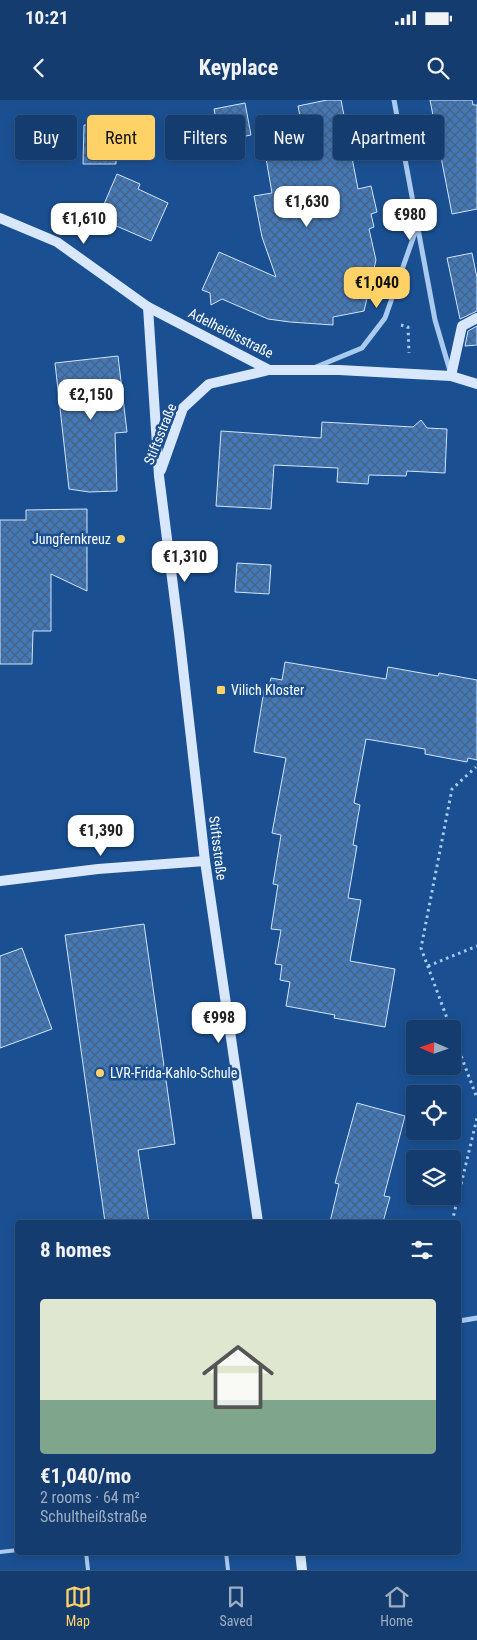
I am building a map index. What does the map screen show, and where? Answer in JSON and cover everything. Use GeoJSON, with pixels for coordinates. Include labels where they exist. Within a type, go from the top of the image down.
{"type":"FeatureCollection","features":[{"type":"Feature","properties":{"kind":"street"},"geometry":{"type":"LineString","coordinates":[[394,100],[435,320],[451,376]]}},
{"type":"Feature","properties":{"kind":"street","name":"Adelheidisstraße"},"geometry":{"type":"LineString","coordinates":[[0,218],[58,242],[148,307],[269,370],[451,376],[477,384]]}},
{"type":"Feature","properties":{"kind":"street"},"geometry":{"type":"LineString","coordinates":[[309,370],[362,348],[384,318],[417,226]]}},
{"type":"Feature","properties":{"kind":"street","name":"Stiftsstraße"},"geometry":{"type":"LineString","coordinates":[[148,307],[159,476],[205,861],[258,1220]]}},
{"type":"Feature","properties":{"kind":"street"},"geometry":{"type":"LineString","coordinates":[[451,376],[462,326],[477,318]]}},
{"type":"Feature","properties":{"kind":"street","name":"Stiftsstraße"},"geometry":{"type":"LineString","coordinates":[[159,476],[183,408],[209,384],[269,370]]}},
{"type":"Feature","properties":{"kind":"street"},"geometry":{"type":"LineString","coordinates":[[0,881],[98,869],[205,861]]}},
{"type":"Feature","properties":{"kind":"street"},"geometry":{"type":"LineString","coordinates":[[461,1321],[477,1318]]}},
{"type":"Feature","properties":{"kind":"street"},"geometry":{"type":"LineString","coordinates":[[300,1555],[302,1570]]}},
{"type":"Feature","properties":{"kind":"lane"},"geometry":{"type":"LineString","coordinates":[[0,1552],[15,1550]]}},
{"type":"Feature","properties":{"kind":"lane"},"geometry":{"type":"LineString","coordinates":[[86,1555],[88,1570]]}},
{"type":"Feature","properties":{"kind":"lane"},"geometry":{"type":"LineString","coordinates":[[226,1555],[228,1570]]}},
{"type":"Feature","properties":{"kind":"path"},"geometry":{"type":"LineString","coordinates":[[384,318],[408,327],[409,374]]}},
{"type":"Feature","properties":{"kind":"path"},"geometry":{"type":"LineString","coordinates":[[448,1020],[421,948],[452,789],[476,767]]}},
{"type":"Feature","properties":{"kind":"path"},"geometry":{"type":"LineString","coordinates":[[428,966],[477,946]]}},
{"type":"Feature","properties":{"kind":"path"},"geometry":{"type":"LineString","coordinates":[[461,1056],[477,1098]]}},
{"type":"Feature","properties":{"kind":"path"},"geometry":{"type":"LineString","coordinates":[[452,1220],[477,1118]]}},
{"type":"Feature","properties":{"kind":"building"},"geometry":{"type":"Polygon","coordinates":[[[327,100],[341,100],[344,115],[333,115],[333,160],[352,160],[358,189],[371,186],[377,212],[371,214],[374,227],[369,229],[376,260],[364,311],[333,317],[333,325],[268,319],[222,299],[211,305],[210,293],[202,290],[219,252],[276,277],[262,237],[254,196],[272,193],[266,160],[323,160],[323,115],[300,115],[298,106],[327,100]]]}},
{"type":"Feature","properties":{"kind":"building"},"geometry":{"type":"Polygon","coordinates":[[[430,100],[472,100],[473,105],[477,105],[477,209],[452,214],[442,160],[444,160],[444,115],[433,115],[430,100]]]}},
{"type":"Feature","properties":{"kind":"building"},"geometry":{"type":"Polygon","coordinates":[[[245,103],[251,135],[245,136],[245,115],[215,115],[214,109],[245,103]]]}},
{"type":"Feature","properties":{"kind":"building"},"geometry":{"type":"Polygon","coordinates":[[[84,125],[87,125],[87,160],[116,160],[116,164],[83,164],[84,125]]]}},
{"type":"Feature","properties":{"kind":"building"},"geometry":{"type":"Polygon","coordinates":[[[117,174],[140,184],[138,189],[168,203],[151,241],[98,218],[117,174]]]}},
{"type":"Feature","properties":{"kind":"building"},"geometry":{"type":"Polygon","coordinates":[[[472,253],[477,278],[477,311],[460,319],[447,258],[472,253]]]}},
{"type":"Feature","properties":{"kind":"building"},"geometry":{"type":"Polygon","coordinates":[[[477,326],[477,345],[465,346],[468,331],[477,326]]]}},
{"type":"Feature","properties":{"kind":"building"},"geometry":{"type":"Polygon","coordinates":[[[118,356],[127,432],[115,433],[117,491],[89,492],[69,489],[55,363],[118,356]]]}},
{"type":"Feature","properties":{"kind":"building"},"geometry":{"type":"Polygon","coordinates":[[[421,420],[427,428],[447,429],[445,473],[407,471],[406,476],[369,475],[368,484],[337,482],[338,468],[274,465],[271,509],[216,506],[221,431],[321,438],[322,422],[413,427],[421,420]]]}},
{"type":"Feature","properties":{"kind":"building"},"geometry":{"type":"Polygon","coordinates":[[[87,509],[87,591],[51,574],[51,631],[33,631],[32,664],[0,664],[0,520],[26,520],[26,510],[87,509]]]}},
{"type":"Feature","properties":{"kind":"building"},"geometry":{"type":"Polygon","coordinates":[[[237,563],[271,565],[269,594],[235,592],[237,563]]]}},
{"type":"Feature","properties":{"kind":"building"},"geometry":{"type":"Polygon","coordinates":[[[285,662],[386,679],[388,667],[438,676],[439,673],[477,680],[477,760],[468,758],[467,762],[425,754],[425,749],[366,739],[354,803],[360,805],[353,845],[357,846],[348,898],[361,900],[350,961],[395,969],[385,1027],[334,1018],[335,1015],[286,1006],[290,982],[280,980],[282,965],[275,964],[281,930],[271,929],[278,885],[273,884],[281,835],[272,833],[286,758],[254,752],[264,690],[268,691],[271,678],[282,680],[285,662]]]}},
{"type":"Feature","properties":{"kind":"building"},"geometry":{"type":"Polygon","coordinates":[[[144,924],[175,1144],[138,1150],[149,1220],[105,1220],[65,935],[144,924]]]}},
{"type":"Feature","properties":{"kind":"building"},"geometry":{"type":"Polygon","coordinates":[[[22,948],[52,1029],[0,1048],[0,956],[22,948]]]}},
{"type":"Feature","properties":{"kind":"building"},"geometry":{"type":"Polygon","coordinates":[[[357,1103],[405,1116],[384,1196],[390,1197],[384,1220],[330,1220],[339,1184],[335,1183],[357,1103]]]}},
{"type":"Feature","properties":{"kind":"place","name":"Jungfernkreuz"},"geometry":{"type":"Point","coordinates":[121,539]}},
{"type":"Feature","properties":{"kind":"place","name":"Vilich Kloster"},"geometry":{"type":"Point","coordinates":[221,690]}},
{"type":"Feature","properties":{"kind":"place","name":"LVR-Frida-Kahlo-Schule"},"geometry":{"type":"Point","coordinates":[100,1073]}}]}
